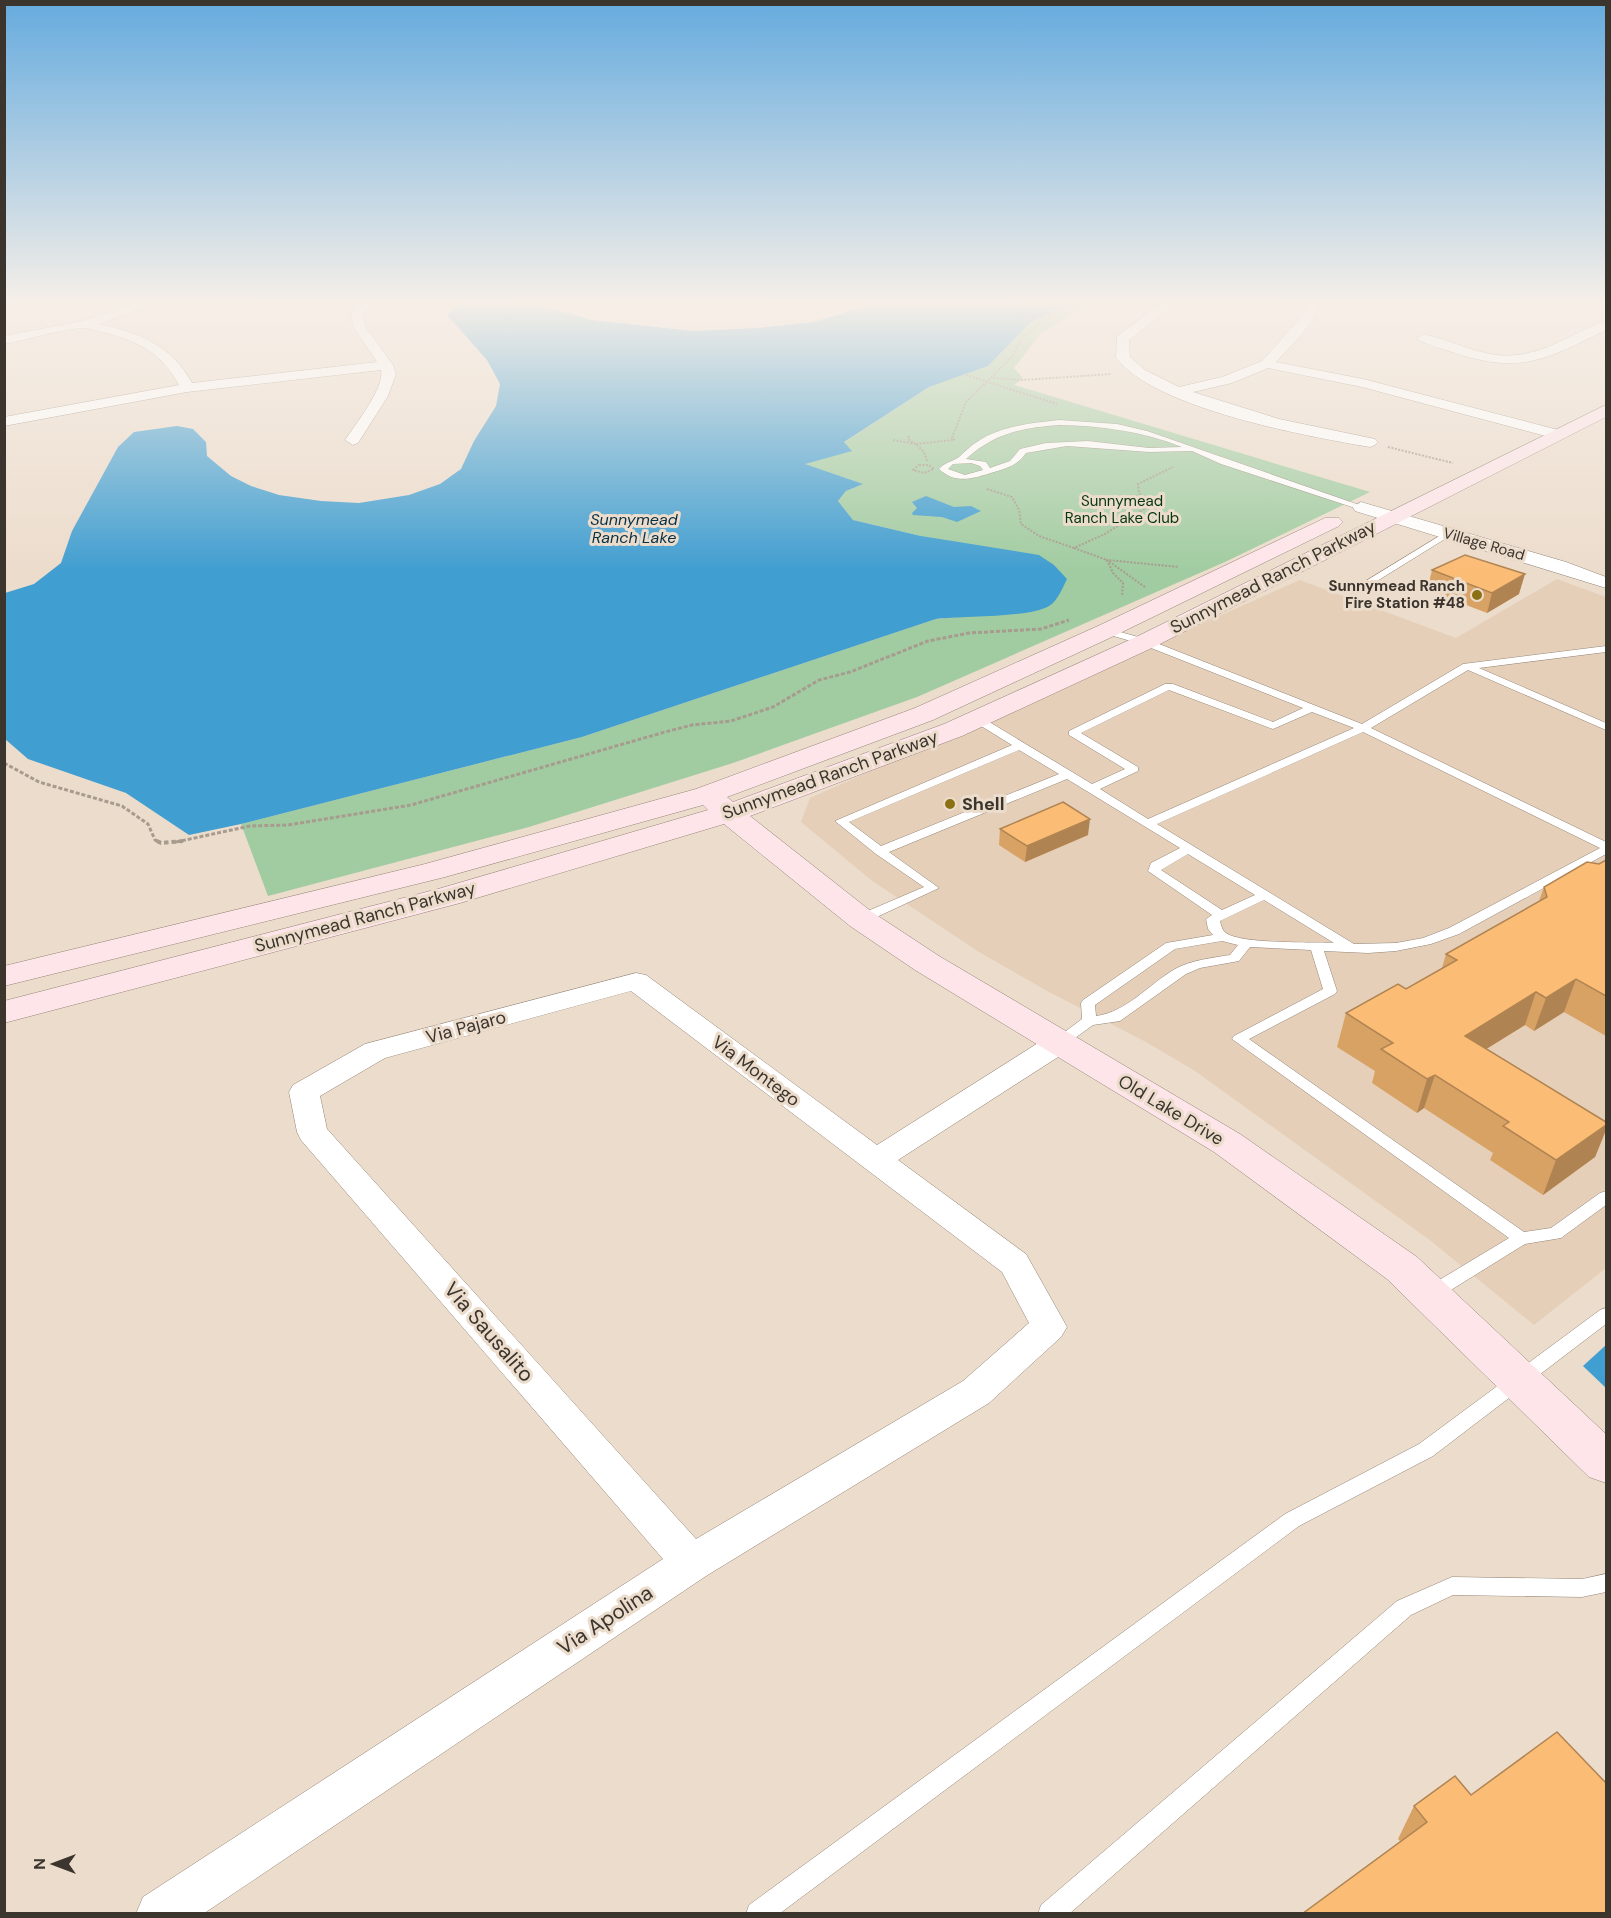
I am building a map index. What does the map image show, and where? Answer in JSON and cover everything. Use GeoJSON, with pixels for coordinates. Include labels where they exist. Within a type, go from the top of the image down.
{"type":"FeatureCollection","features":[{"type":"Feature","properties":{"kind":"main road","name":"Sunnymead Ranch Parkway"},"geometry":{"type":"LineString","coordinates":[[4,976],[718,804],[1107,631],[1605,391]]}},
{"type":"Feature","properties":{"kind":"main road","name":"Sunnymead Ranch Parkway"},"geometry":{"type":"LineString","coordinates":[[4,1012],[449,896],[977,719],[1145,642],[1391,516],[1606,410]]}},
{"type":"Feature","properties":{"kind":"main road","name":"Old Lake Drive"},"geometry":{"type":"LineString","coordinates":[[718,804],[861,919],[927,963],[1227,1143],[1402,1268],[1606,1463]]}},
{"type":"Feature","properties":{"kind":"street"},"geometry":{"type":"LineString","coordinates":[[4,422],[173,391]]}},
{"type":"Feature","properties":{"kind":"street"},"geometry":{"type":"LineString","coordinates":[[353,440],[383,391]]}},
{"type":"Feature","properties":{"kind":"street"},"geometry":{"type":"LineString","coordinates":[[1171,391],[1326,435],[1370,442]]}},
{"type":"Feature","properties":{"kind":"street"},"geometry":{"type":"LineString","coordinates":[[1174,392],[1181,391]]}},
{"type":"Feature","properties":{"kind":"street"},"geometry":{"type":"LineString","coordinates":[[1391,391],[1557,434]]}},
{"type":"Feature","properties":{"kind":"street","name":"Village Road"},"geometry":{"type":"LineString","coordinates":[[1361,507],[1560,566],[1606,583]]}},
{"type":"Feature","properties":{"kind":"street","name":"Via Pajaro"},"geometry":{"type":"LineString","coordinates":[[304,1092],[375,1051],[636,981]]}},
{"type":"Feature","properties":{"kind":"street","name":"Via Montego"},"geometry":{"type":"LineString","coordinates":[[636,981],[1014,1263],[1048,1327]]}},
{"type":"Feature","properties":{"kind":"street"},"geometry":{"type":"LineString","coordinates":[[876,1160],[1059,1043]]}},
{"type":"Feature","properties":{"kind":"street","name":"Via Sausalito"},"geometry":{"type":"LineString","coordinates":[[304,1092],[312,1132],[692,1563]]}},
{"type":"Feature","properties":{"kind":"street","name":"Via Apolina"},"geometry":{"type":"LineString","coordinates":[[160,1914],[692,1563],[976,1392],[1048,1327]]}},
{"type":"Feature","properties":{"kind":"lane"},"geometry":{"type":"LineString","coordinates":[[958,461],[981,441],[1003,433],[1040,425],[1096,425],[1128,428],[1171,439],[1224,462],[1361,507]]}},
{"type":"Feature","properties":{"kind":"lane"},"geometry":{"type":"LineString","coordinates":[[988,471],[986,466],[978,462],[958,461],[946,464],[943,469],[951,474],[965,477],[980,476],[988,471],[1007,467],[1020,458],[1023,451],[1063,442],[1088,442],[1164,452],[1193,449]]}},
{"type":"Feature","properties":{"kind":"lane"},"geometry":{"type":"LineString","coordinates":[[1353,592],[1449,534]]}},
{"type":"Feature","properties":{"kind":"lane"},"geometry":{"type":"LineString","coordinates":[[1107,631],[1145,642],[1363,728],[1606,848]]}},
{"type":"Feature","properties":{"kind":"lane"},"geometry":{"type":"LineString","coordinates":[[1149,823],[1363,728],[1467,666],[1606,649]]}},
{"type":"Feature","properties":{"kind":"lane"},"geometry":{"type":"LineString","coordinates":[[1467,666],[1606,727]]}},
{"type":"Feature","properties":{"kind":"lane"},"geometry":{"type":"LineString","coordinates":[[1093,788],[1134,769],[1073,733],[1169,686],[1273,726],[1312,708]]}},
{"type":"Feature","properties":{"kind":"lane"},"geometry":{"type":"LineString","coordinates":[[977,719],[1351,948]]}},
{"type":"Feature","properties":{"kind":"lane"},"geometry":{"type":"LineString","coordinates":[[861,919],[933,888],[841,821],[1021,745]]}},
{"type":"Feature","properties":{"kind":"lane"},"geometry":{"type":"LineString","coordinates":[[880,851],[1070,774]]}},
{"type":"Feature","properties":{"kind":"lane"},"geometry":{"type":"LineString","coordinates":[[1190,848],[1155,866],[1154,871],[1221,915]]}},
{"type":"Feature","properties":{"kind":"lane"},"geometry":{"type":"LineString","coordinates":[[1089,1021],[1088,1003],[1171,946],[1222,937],[1246,943],[1351,948],[1396,947],[1454,931],[1606,848]]}},
{"type":"Feature","properties":{"kind":"lane"},"geometry":{"type":"LineString","coordinates":[[1222,937],[1213,919],[1265,895]]}},
{"type":"Feature","properties":{"kind":"lane"},"geometry":{"type":"LineString","coordinates":[[1059,1043],[1089,1021],[1115,1018],[1182,971],[1197,965],[1234,958],[1246,943]]}},
{"type":"Feature","properties":{"kind":"lane"},"geometry":{"type":"LineString","coordinates":[[1316,946],[1330,990],[1239,1039],[1521,1238]]}},
{"type":"Feature","properties":{"kind":"lane"},"geometry":{"type":"LineString","coordinates":[[1430,1295],[1521,1238],[1555,1234],[1606,1197]]}},
{"type":"Feature","properties":{"kind":"lane"},"geometry":{"type":"LineString","coordinates":[[758,1914],[1292,1520],[1426,1450],[1522,1381],[1606,1316]]}},
{"type":"Feature","properties":{"kind":"lane"},"geometry":{"type":"LineString","coordinates":[[1050,1914],[1404,1608],[1452,1586],[1582,1588],[1606,1583]]}},
{"type":"Feature","properties":{"kind":"path"},"geometry":{"type":"LineString","coordinates":[[955,440],[952,438],[966,402],[978,391]]}},
{"type":"Feature","properties":{"kind":"path"},"geometry":{"type":"LineString","coordinates":[[1015,391],[1062,405]]}},
{"type":"Feature","properties":{"kind":"path"},"geometry":{"type":"LineString","coordinates":[[909,436],[908,439],[924,452],[926,465]]}},
{"type":"Feature","properties":{"kind":"path"},"geometry":{"type":"LineString","coordinates":[[893,440],[916,444],[961,440]]}},
{"type":"Feature","properties":{"kind":"path"},"geometry":{"type":"LineString","coordinates":[[1370,442],[1453,463]]}},
{"type":"Feature","properties":{"kind":"path"},"geometry":{"type":"LineString","coordinates":[[1074,548],[1105,534],[1144,509],[1149,504],[1138,493],[1138,484],[1168,472],[1175,465],[1172,460]]}},
{"type":"Feature","properties":{"kind":"path"},"geometry":{"type":"LineString","coordinates":[[982,487],[1012,497],[1019,510],[1021,525],[1039,536],[1107,560],[1179,567]]}},
{"type":"Feature","properties":{"kind":"path"},"geometry":{"type":"LineString","coordinates":[[1107,560],[1146,587]]}},
{"type":"Feature","properties":{"kind":"path"},"geometry":{"type":"LineString","coordinates":[[1107,560],[1113,573],[1123,583],[1124,595],[1119,599]]}},
{"type":"Feature","properties":{"kind":"path"},"geometry":{"type":"LineString","coordinates":[[4,763],[39,782],[122,806],[148,824],[155,840],[161,843],[173,843],[250,826],[288,825],[411,805],[665,732],[692,725],[731,721],[773,707],[819,680],[850,672],[928,641],[969,633],[1041,629],[1070,620]]}},
{"type":"Feature","properties":{"kind":"shaded area"},"geometry":{"type":"Polygon","coordinates":[[[1557,579],[1606,597],[1606,1268],[1534,1325],[1431,1241],[1195,1071],[979,952],[871,880],[801,822],[810,798],[1300,580],[1456,638],[1557,579]]]}},
{"type":"Feature","properties":{"kind":"green space","name":"Sunnymead Ranch Lake Club"},"geometry":{"type":"Polygon","coordinates":[[[924,391],[1032,391],[1370,492],[1227,561],[917,697],[733,763],[529,827],[268,896],[241,824],[582,737],[936,619],[1042,609],[921,536],[853,520],[838,501],[846,491],[862,484],[804,464],[851,450],[843,443],[924,391]]]}},
{"type":"Feature","properties":{"kind":"water","name":"Sunnymead Ranch Lake"},"geometry":{"type":"Polygon","coordinates":[[[499,391],[924,391],[844,442],[852,451],[805,464],[863,484],[846,491],[838,501],[853,520],[921,536],[1039,555],[1054,565],[1067,579],[1055,601],[1039,610],[1011,615],[936,619],[582,737],[241,824],[189,835],[126,793],[28,759],[5,739],[5,593],[34,584],[61,563],[72,531],[118,447],[134,432],[177,426],[193,429],[206,442],[207,456],[231,476],[251,486],[279,495],[359,503],[409,495],[440,484],[461,469],[474,441],[496,406],[499,391]]]}},
{"type":"Feature","properties":{"kind":"water"},"geometry":{"type":"Polygon","coordinates":[[[926,496],[954,507],[971,506],[981,511],[957,522],[942,517],[913,515],[912,513],[917,508],[912,502],[926,496]]]}},
{"type":"Feature","properties":{"kind":"water"},"geometry":{"type":"Polygon","coordinates":[[[1606,1345],[1606,1388],[1583,1366],[1606,1345]]]}},
{"type":"Feature","properties":{"kind":"building"},"geometry":{"type":"Polygon","coordinates":[[[1465,555],[1525,574],[1492,593],[1432,570],[1465,555]]]}},
{"type":"Feature","properties":{"kind":"building"},"geometry":{"type":"Polygon","coordinates":[[[1063,802],[1090,819],[1027,846],[1000,829],[1063,802]]]}},
{"type":"Feature","properties":{"kind":"building"},"geometry":{"type":"Polygon","coordinates":[[[1606,860],[1606,996],[1576,979],[1546,998],[1536,992],[1465,1036],[1606,1122],[1606,1125],[1556,1160],[1503,1126],[1509,1122],[1435,1075],[1427,1079],[1381,1049],[1393,1043],[1346,1013],[1398,984],[1406,989],[1457,960],[1446,954],[1547,897],[1544,887],[1587,862],[1599,864],[1606,860]]]}},
{"type":"Feature","properties":{"kind":"building"},"geometry":{"type":"Polygon","coordinates":[[[1557,1732],[1606,1783],[1606,1914],[1302,1914],[1427,1822],[1414,1806],[1455,1776],[1471,1795],[1557,1732]]]}},
{"type":"Feature","properties":{"kind":"place","name":"Sunnymead Ranch Fire Station #48"},"geometry":{"type":"Point","coordinates":[1477,595]}},
{"type":"Feature","properties":{"kind":"place","name":"Shell"},"geometry":{"type":"Point","coordinates":[950,804]}}]}
